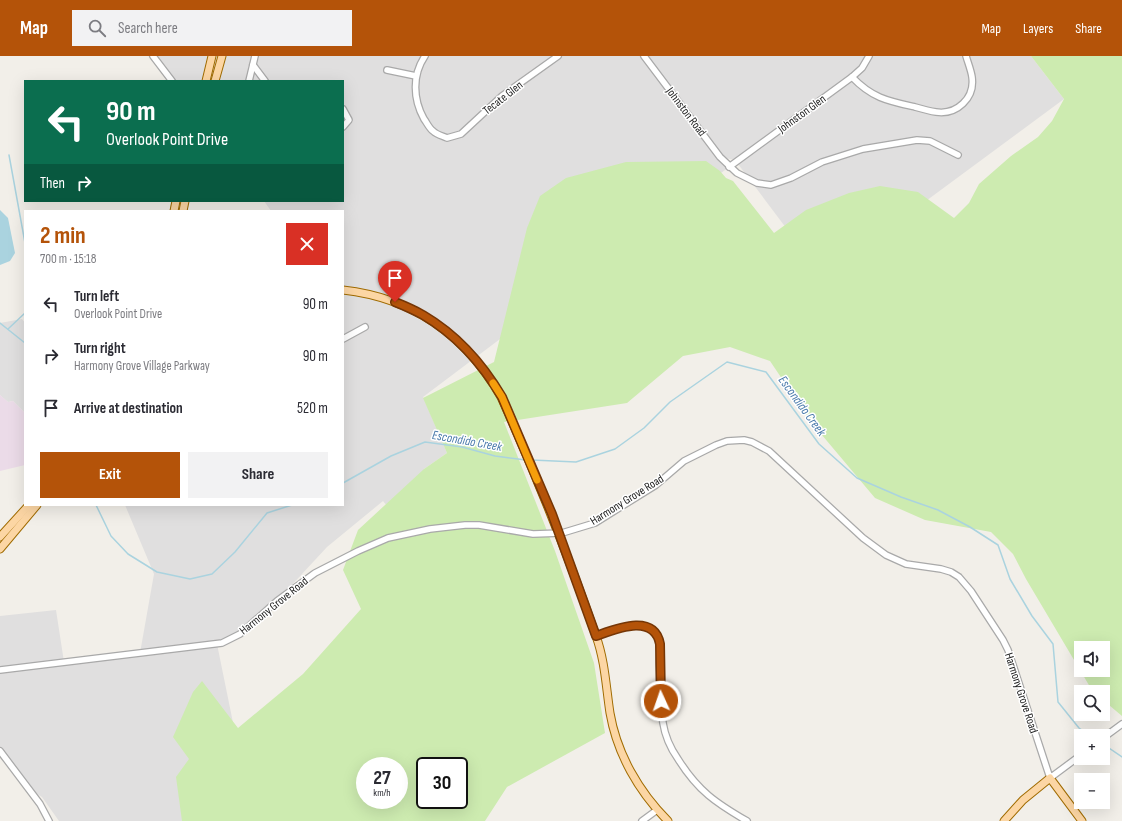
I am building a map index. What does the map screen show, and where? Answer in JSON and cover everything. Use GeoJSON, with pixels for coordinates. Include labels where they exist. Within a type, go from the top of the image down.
{"type":"FeatureCollection","features":[{"type":"Feature","properties":{"kind":"main road"},"geometry":{"type":"LineString","coordinates":[[206,80],[212,56]]}},
{"type":"Feature","properties":{"kind":"main road"},"geometry":{"type":"LineString","coordinates":[[215,80],[222,56]]}},
{"type":"Feature","properties":{"kind":"main road"},"geometry":{"type":"LineString","coordinates":[[344,290],[395,302],[441,326],[477,360],[502,397],[552,514],[596,636],[604,662],[611,714],[618,742],[635,779],[657,810],[668,821]]}},
{"type":"Feature","properties":{"kind":"main road"},"geometry":{"type":"LineString","coordinates":[[0,537],[28,506]]}},
{"type":"Feature","properties":{"kind":"main road"},"geometry":{"type":"LineString","coordinates":[[0,549],[37,506]]}},
{"type":"Feature","properties":{"kind":"main road"},"geometry":{"type":"LineString","coordinates":[[1004,821],[1023,800],[1050,778]]}},
{"type":"Feature","properties":{"kind":"main road","name":"Harmony Grove Road"},"geometry":{"type":"LineString","coordinates":[[1050,778],[1082,821]]}},
{"type":"Feature","properties":{"kind":"street"},"geometry":{"type":"LineString","coordinates":[[153,56],[171,80]]}},
{"type":"Feature","properties":{"kind":"street"},"geometry":{"type":"LineString","coordinates":[[249,80],[255,56]]}},
{"type":"Feature","properties":{"kind":"street"},"geometry":{"type":"LineString","coordinates":[[387,70],[416,76],[419,64],[424,56]]}},
{"type":"Feature","properties":{"kind":"street","name":"Tecate Glen"},"geometry":{"type":"LineString","coordinates":[[416,76],[416,96],[422,114],[432,131],[447,138],[461,134],[502,96],[558,56]]}},
{"type":"Feature","properties":{"kind":"street","name":"Johnston Road"},"geometry":{"type":"LineString","coordinates":[[644,56],[720,157],[737,173],[756,183],[771,185],[791,178],[822,162],[856,151],[916,140],[930,141],[958,155]]}},
{"type":"Feature","properties":{"kind":"street","name":"Johnston Glen"},"geometry":{"type":"LineString","coordinates":[[729,167],[852,77],[862,68],[869,56]]}},
{"type":"Feature","properties":{"kind":"street"},"geometry":{"type":"LineString","coordinates":[[852,77],[873,94],[889,101],[937,112],[950,111],[961,106],[968,98],[972,88],[972,77],[966,56]]}},
{"type":"Feature","properties":{"kind":"street"},"geometry":{"type":"LineString","coordinates":[[253,66],[264,80]]}},
{"type":"Feature","properties":{"kind":"street"},"geometry":{"type":"LineString","coordinates":[[344,111],[349,120],[344,126]]}},
{"type":"Feature","properties":{"kind":"street"},"geometry":{"type":"LineString","coordinates":[[344,339],[365,327]]}},
{"type":"Feature","properties":{"kind":"street","name":"Harmony Grove Road"},"geometry":{"type":"LineString","coordinates":[[0,670],[208,646],[227,642],[240,634],[277,601],[315,573],[388,538],[404,533],[456,526],[479,525],[526,534],[558,533],[595,523],[656,485],[684,461],[716,445],[736,439],[752,442],[769,451],[863,538],[886,555],[906,564],[941,569],[951,572],[959,577],[1003,640],[1008,650],[1050,778]]}},
{"type":"Feature","properties":{"kind":"street"},"geometry":{"type":"LineString","coordinates":[[596,636],[639,625],[649,627],[655,631],[660,644],[660,685],[663,723],[670,745],[686,771],[698,786],[734,817],[747,821]]}},
{"type":"Feature","properties":{"kind":"street"},"geometry":{"type":"LineString","coordinates":[[1110,733],[1122,724]]}},
{"type":"Feature","properties":{"kind":"street"},"geometry":{"type":"LineString","coordinates":[[0,751],[40,804],[49,821]]}},
{"type":"Feature","properties":{"kind":"street"},"geometry":{"type":"LineString","coordinates":[[1050,778],[1074,760]]}},
{"type":"Feature","properties":{"kind":"street"},"geometry":{"type":"LineString","coordinates":[[642,821],[657,810]]}},
{"type":"Feature","properties":{"kind":"shaded area"},"geometry":{"type":"Polygon","coordinates":[[[153,56],[1031,56],[1064,99],[823,277],[735,160],[720,157],[729,167],[423,397],[447,453],[424,469],[444,576],[383,501],[327,547],[277,601],[245,629],[217,644],[253,821],[59,821],[42,797],[29,789],[0,751],[0,616],[56,610],[64,662],[140,653],[154,574],[125,506],[344,506],[344,210],[270,210],[265,202],[344,202],[344,80],[171,80],[153,56]]]}},
{"type":"Feature","properties":{"kind":"shaded area"},"geometry":{"type":"Polygon","coordinates":[[[22,319],[24,322],[24,412],[13,401],[8,402],[0,395],[0,323],[22,319]]]}},
{"type":"Feature","properties":{"kind":"shaded area"},"geometry":{"type":"Polygon","coordinates":[[[0,395],[8,402],[13,401],[24,412],[24,465],[0,471],[0,395]]]}},
{"type":"Feature","properties":{"kind":"green space"},"geometry":{"type":"Polygon","coordinates":[[[1031,56],[1122,56],[1122,716],[1110,706],[1110,685],[1089,685],[1084,677],[1110,677],[1110,641],[1074,641],[1074,660],[1026,579],[1013,554],[991,532],[925,520],[875,498],[811,422],[770,361],[730,347],[683,356],[627,403],[504,422],[555,551],[594,663],[605,733],[507,787],[485,821],[182,821],[176,777],[189,759],[173,737],[193,692],[202,681],[238,728],[303,674],[361,609],[343,570],[358,530],[424,469],[447,453],[423,398],[494,362],[527,228],[540,196],[566,178],[626,162],[706,161],[720,171],[726,178],[733,181],[774,233],[806,210],[849,193],[880,186],[918,192],[954,218],[969,203],[979,184],[1011,156],[1038,137],[1052,121],[1064,99],[1031,56]]]}},
{"type":"Feature","properties":{"kind":"water"},"geometry":{"type":"Polygon","coordinates":[[[0,210],[8,218],[15,253],[10,261],[0,265],[0,210]]]}},
{"type":"Feature","properties":{"kind":"waterway"},"geometry":{"type":"LineString","coordinates":[[9,155],[24,238]]}},
{"type":"Feature","properties":{"kind":"waterway"},"geometry":{"type":"LineString","coordinates":[[8,329],[24,314]]}},
{"type":"Feature","properties":{"kind":"waterway","name":"Escondido Creek"},"geometry":{"type":"LineString","coordinates":[[0,323],[24,342]]}},
{"type":"Feature","properties":{"kind":"waterway","name":"Escondido Creek"},"geometry":{"type":"LineString","coordinates":[[532,460],[576,462],[615,449],[644,428],[670,402],[727,362],[766,372],[819,444],[857,478],[901,497],[938,510],[970,527],[998,545],[1010,579],[1032,616],[1053,644],[1058,702],[1080,729]]}},
{"type":"Feature","properties":{"kind":"waterway","name":"Escondido Creek"},"geometry":{"type":"LineString","coordinates":[[344,482],[391,456],[425,442],[462,447],[495,456],[526,460]]}},
{"type":"Feature","properties":{"kind":"waterway","name":"Escondido Creek"},"geometry":{"type":"LineString","coordinates":[[96,506],[111,536],[128,554],[157,572],[190,579],[212,574],[235,552],[267,513],[289,506]]}},
{"type":"Feature","properties":{"kind":"waterway","name":"Escondido Creek"},"geometry":{"type":"LineString","coordinates":[[1110,749],[1122,757]]}},
{"type":"Feature","properties":{"kind":"slow traffic"},"geometry":{"type":"LineString","coordinates":[[493,383],[502,397],[537,480]]}},
{"type":"Feature","properties":{"kind":"route"},"geometry":{"type":"LineString","coordinates":[[395,302],[441,326],[477,360],[491,380],[502,397],[552,514],[596,636],[639,625],[649,627],[655,631],[660,644],[659,659],[661,701]]}}]}
